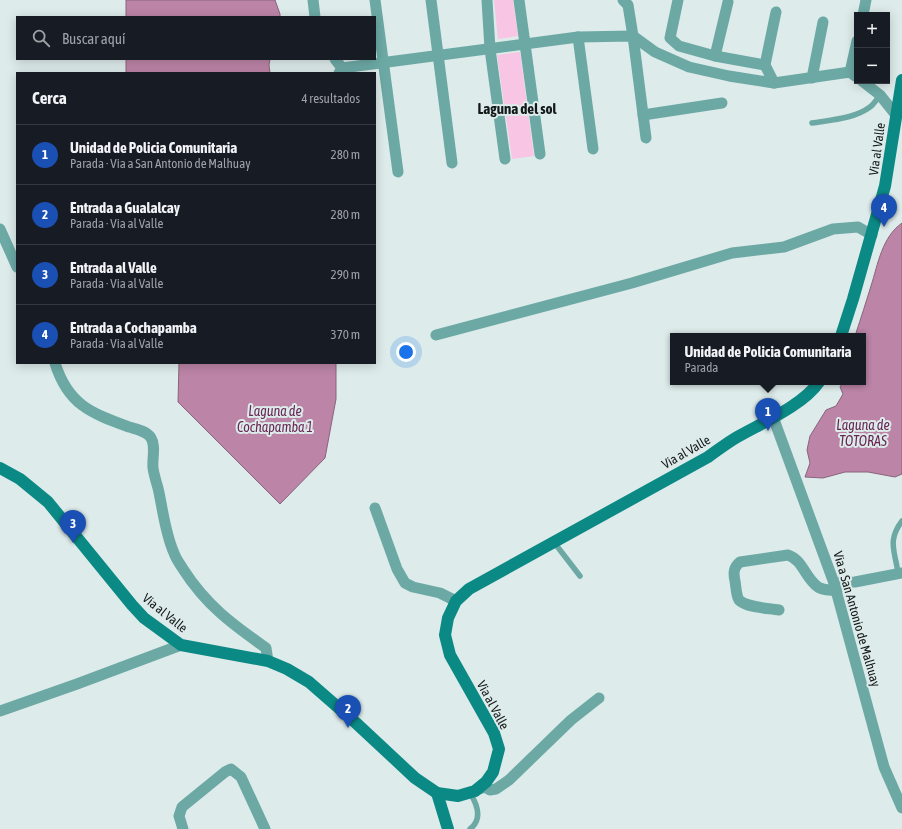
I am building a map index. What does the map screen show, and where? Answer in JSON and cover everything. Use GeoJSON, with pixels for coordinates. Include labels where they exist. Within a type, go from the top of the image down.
{"type":"FeatureCollection","features":[{"type":"Feature","properties":{"kind":"main road","name":"Via al Valle"},"geometry":{"type":"LineString","coordinates":[[842,333],[854,299],[886,186],[898,118],[902,80]]}},
{"type":"Feature","properties":{"kind":"main road","name":"Via al Valle"},"geometry":{"type":"LineString","coordinates":[[0,468],[20,479],[48,502],[132,606],[144,618],[181,644],[268,661],[287,669],[309,682],[356,722],[415,778],[437,793],[458,796],[473,791],[486,782],[493,772],[499,749],[494,733],[450,655],[445,635],[448,618],[456,601],[469,589],[708,456],[737,437],[796,404],[817,385]]}},
{"type":"Feature","properties":{"kind":"main road"},"geometry":{"type":"LineString","coordinates":[[437,793],[448,829]]}},
{"type":"Feature","properties":{"kind":"street"},"geometry":{"type":"LineString","coordinates":[[313,0],[315,16]]}},
{"type":"Feature","properties":{"kind":"street"},"geometry":{"type":"LineString","coordinates":[[375,0],[398,172]]}},
{"type":"Feature","properties":{"kind":"street"},"geometry":{"type":"LineString","coordinates":[[431,0],[452,164]]}},
{"type":"Feature","properties":{"kind":"street"},"geometry":{"type":"LineString","coordinates":[[487,0],[490,49],[505,159]]}},
{"type":"Feature","properties":{"kind":"street"},"geometry":{"type":"LineString","coordinates":[[519,0],[540,154]]}},
{"type":"Feature","properties":{"kind":"street"},"geometry":{"type":"LineString","coordinates":[[623,0],[628,5],[646,138]]}},
{"type":"Feature","properties":{"kind":"street"},"geometry":{"type":"LineString","coordinates":[[678,0],[670,38],[679,46],[715,56],[765,65]]}},
{"type":"Feature","properties":{"kind":"street"},"geometry":{"type":"LineString","coordinates":[[864,12],[866,0]]}},
{"type":"Feature","properties":{"kind":"street"},"geometry":{"type":"LineString","coordinates":[[715,56],[728,2]]}},
{"type":"Feature","properties":{"kind":"street"},"geometry":{"type":"LineString","coordinates":[[774,83],[765,65],[776,12]]}},
{"type":"Feature","properties":{"kind":"street"},"geometry":{"type":"LineString","coordinates":[[812,78],[823,22]]}},
{"type":"Feature","properties":{"kind":"street"},"geometry":{"type":"LineString","coordinates":[[335,60],[340,71],[383,63],[578,37],[633,36],[655,52],[689,68],[729,76],[774,83],[854,75]]}},
{"type":"Feature","properties":{"kind":"street"},"geometry":{"type":"LineString","coordinates":[[578,37],[593,149]]}},
{"type":"Feature","properties":{"kind":"street"},"geometry":{"type":"LineString","coordinates":[[866,84],[880,95],[898,118]]}},
{"type":"Feature","properties":{"kind":"street"},"geometry":{"type":"LineString","coordinates":[[643,115],[722,103]]}},
{"type":"Feature","properties":{"kind":"street"},"geometry":{"type":"LineString","coordinates":[[436,335],[632,283],[732,254],[784,247],[833,228],[858,227],[872,235]]}},
{"type":"Feature","properties":{"kind":"street"},"geometry":{"type":"LineString","coordinates":[[0,229],[16,265]]}},
{"type":"Feature","properties":{"kind":"street"},"geometry":{"type":"LineString","coordinates":[[55,364],[60,379],[70,395],[85,407],[104,418],[145,432],[151,438],[154,448],[153,466],[167,534],[174,554],[204,598],[223,616],[266,648],[268,661]]}},
{"type":"Feature","properties":{"kind":"street","name":"Via a San Antonio de Malhuay"},"geometry":{"type":"LineString","coordinates":[[773,417],[836,587],[884,767],[902,808]]}},
{"type":"Feature","properties":{"kind":"street"},"geometry":{"type":"LineString","coordinates":[[375,508],[397,569],[405,583],[413,588],[440,593],[456,601]]}},
{"type":"Feature","properties":{"kind":"street"},"geometry":{"type":"LineString","coordinates":[[779,610],[756,607],[744,603],[738,599],[734,575],[735,566],[740,562],[788,555],[794,558],[802,567],[807,576],[819,588],[836,587],[900,573]]}},
{"type":"Feature","properties":{"kind":"street"},"geometry":{"type":"LineString","coordinates":[[0,711],[77,684],[181,644]]}},
{"type":"Feature","properties":{"kind":"street"},"geometry":{"type":"LineString","coordinates":[[473,791],[485,788],[490,790],[496,789],[509,780],[571,720],[599,698]]}},
{"type":"Feature","properties":{"kind":"street"},"geometry":{"type":"LineString","coordinates":[[183,829],[179,816],[182,807],[225,772],[231,769],[241,777],[266,829]]}},
{"type":"Feature","properties":{"kind":"lane"},"geometry":{"type":"LineString","coordinates":[[812,123],[861,112],[870,106],[880,95]]}},
{"type":"Feature","properties":{"kind":"lane"},"geometry":{"type":"LineString","coordinates":[[900,573],[893,547],[895,531],[902,521]]}},
{"type":"Feature","properties":{"kind":"lane"},"geometry":{"type":"LineString","coordinates":[[553,541],[580,576]]}},
{"type":"Feature","properties":{"kind":"lane"},"geometry":{"type":"LineString","coordinates":[[470,829],[476,823],[478,810],[473,791]]}},
{"type":"Feature","properties":{"kind":"shaded area"},"geometry":{"type":"Polygon","coordinates":[[[494,0],[513,0],[518,36],[498,39],[494,0]]]}},
{"type":"Feature","properties":{"kind":"shaded area"},"geometry":{"type":"Polygon","coordinates":[[[520,52],[534,156],[512,159],[497,55],[520,52]]]}},
{"type":"Feature","properties":{"kind":"water"},"geometry":{"type":"Polygon","coordinates":[[[126,0],[275,0],[280,14],[280,16],[126,16],[126,0]]]}},
{"type":"Feature","properties":{"kind":"water"},"geometry":{"type":"Polygon","coordinates":[[[126,60],[270,60],[270,72],[126,72],[126,60]]]}},
{"type":"Feature","properties":{"kind":"water","name":"Laguna de TOTORAS"},"geometry":{"type":"Polygon","coordinates":[[[902,223],[902,474],[895,477],[868,472],[845,472],[823,478],[805,477],[810,463],[807,450],[810,436],[826,410],[836,406],[843,394],[840,387],[841,385],[866,385],[866,333],[856,333],[885,243],[895,229],[902,223]]]}},
{"type":"Feature","properties":{"kind":"water","name":"Laguna de Cochapamba 1"},"geometry":{"type":"Polygon","coordinates":[[[179,364],[336,364],[336,399],[325,458],[280,504],[178,402],[179,364]]]}},
{"type":"Feature","properties":{"kind":"place","name":"Entrada a Cochapamba"},"geometry":{"type":"Point","coordinates":[884,227]}},
{"type":"Feature","properties":{"kind":"place","name":"Unidad de Policia Comunitaria"},"geometry":{"type":"Point","coordinates":[768,431]}},
{"type":"Feature","properties":{"kind":"place","name":"Entrada al Valle"},"geometry":{"type":"Point","coordinates":[73,543]}},
{"type":"Feature","properties":{"kind":"place","name":"Entrada a Gualalcay"},"geometry":{"type":"Point","coordinates":[348,728]}},
{"type":"Feature","properties":{"kind":"district","name":"Laguna del sol"},"geometry":{"type":"Point","coordinates":[517,108]}}]}
